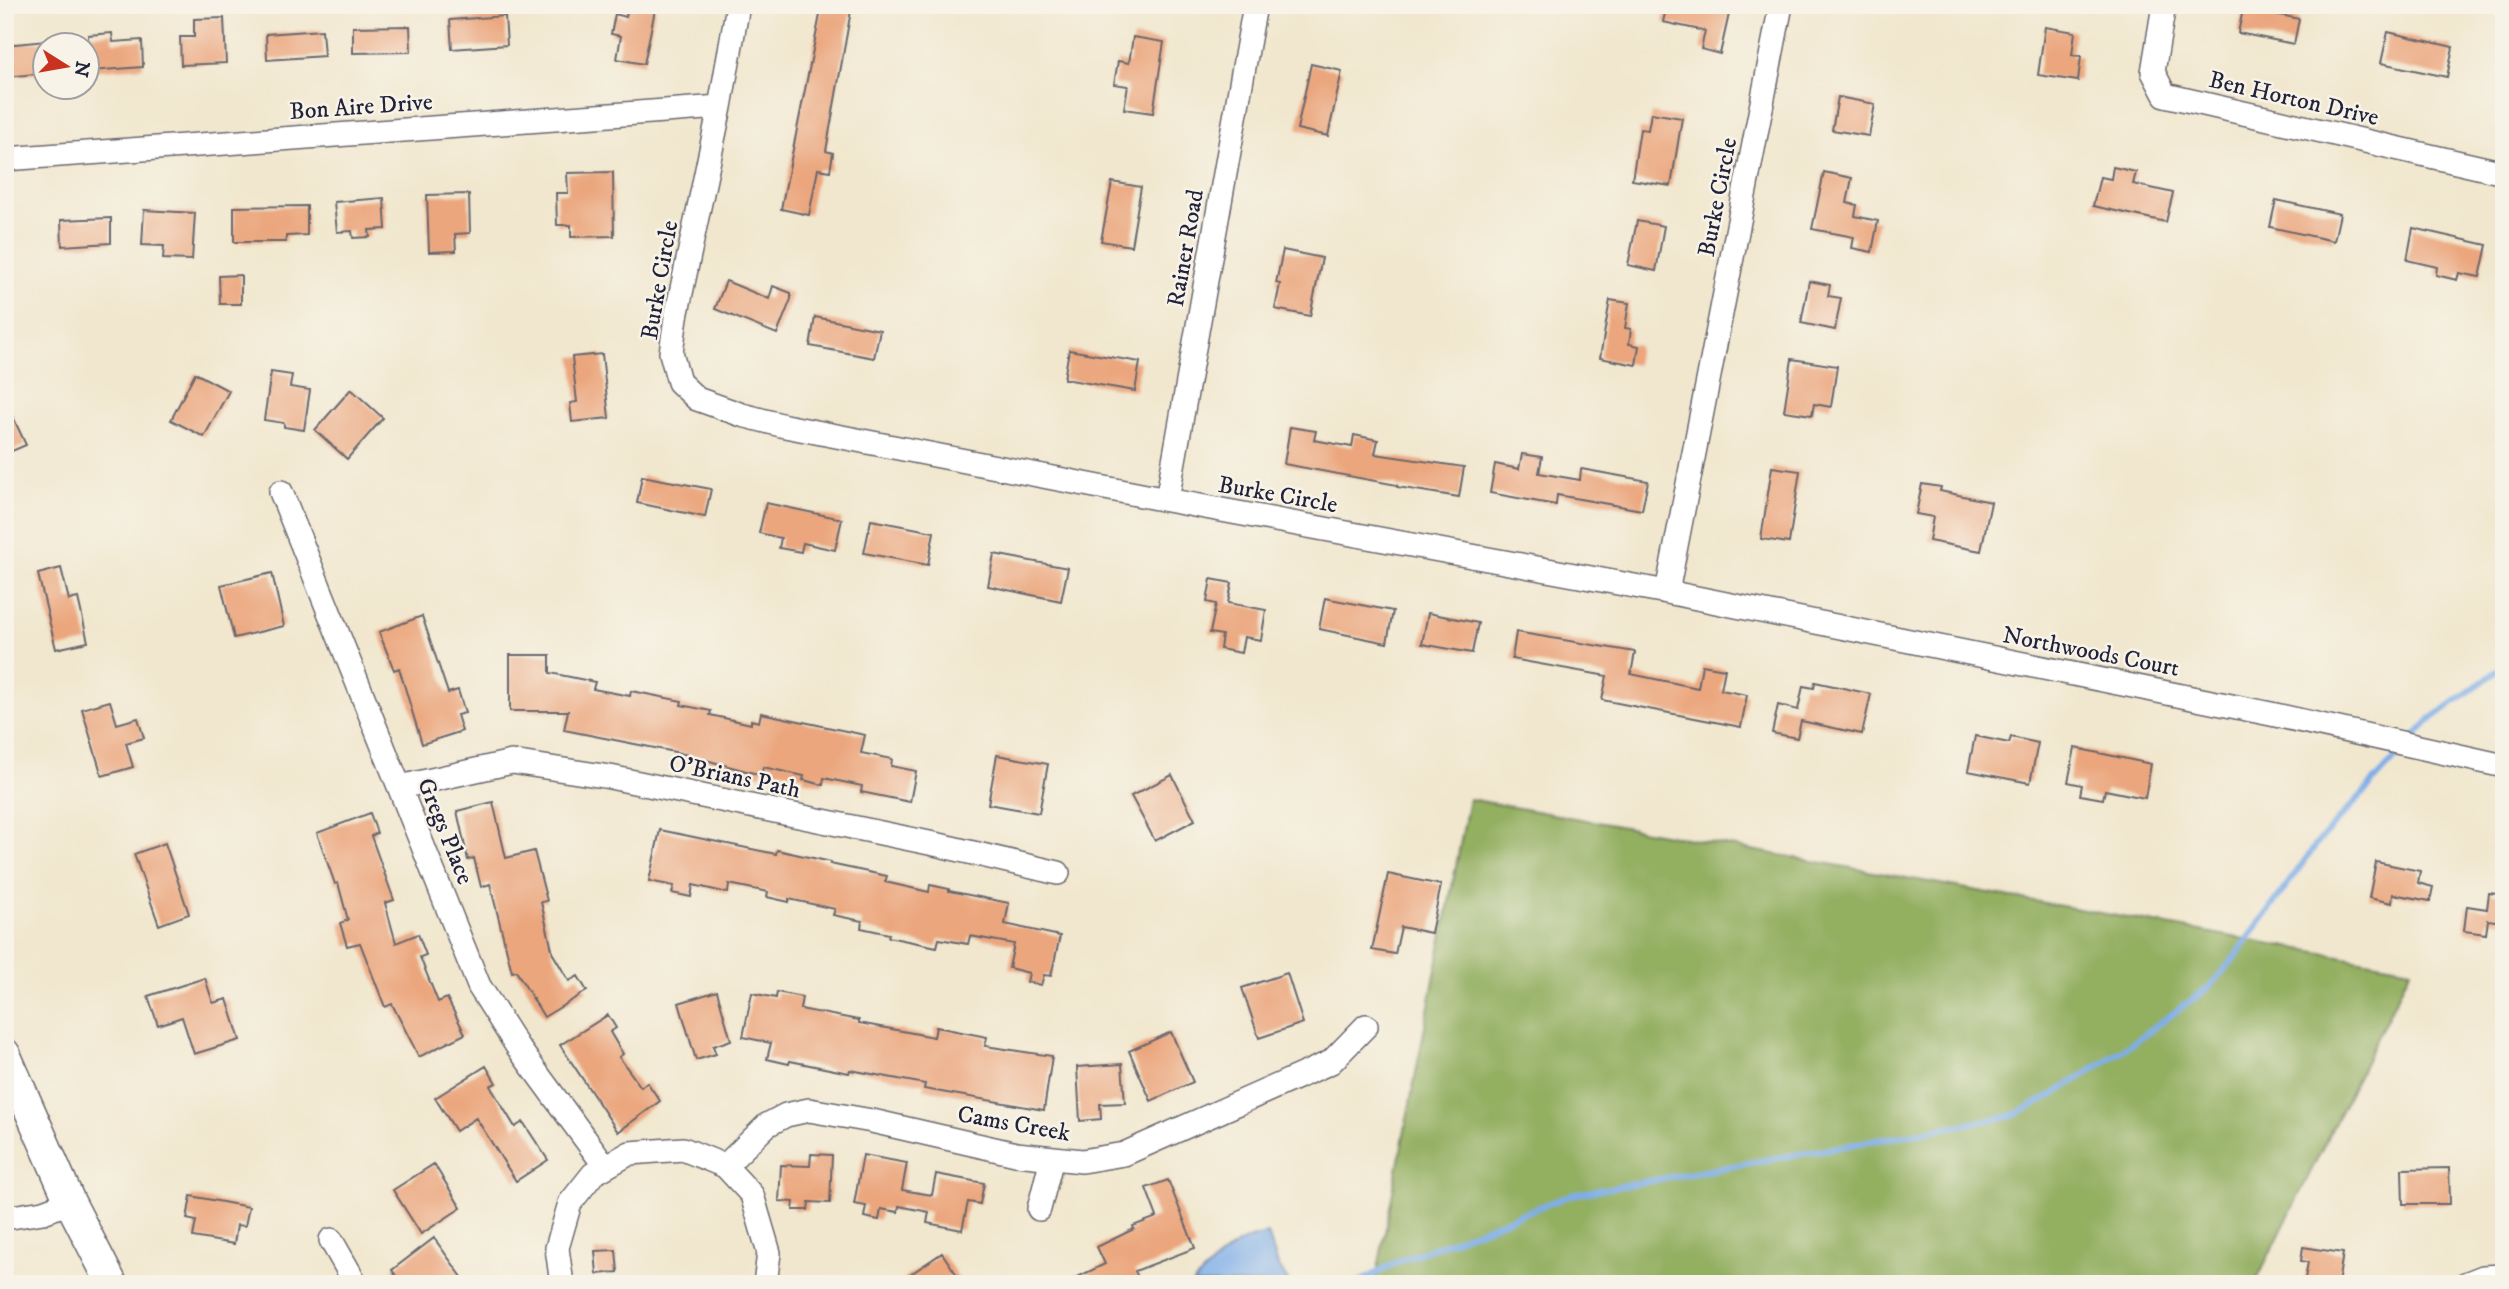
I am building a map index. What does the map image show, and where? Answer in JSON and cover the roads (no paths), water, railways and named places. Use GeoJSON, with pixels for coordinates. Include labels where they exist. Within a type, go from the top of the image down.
{"type":"FeatureCollection","features":[{"type":"Feature","properties":{"kind":"main road"},"geometry":{"type":"LineString","coordinates":[[5,1054],[69,1202],[112,1284]]}},
{"type":"Feature","properties":{"kind":"street","name":"Burke Circle"},"geometry":{"type":"LineString","coordinates":[[738,5],[671,353],[679,382],[697,399],[785,426],[1667,592],[1781,5]]}},
{"type":"Feature","properties":{"kind":"street","name":"Rainer Road"},"geometry":{"type":"LineString","coordinates":[[1167,500],[1255,5]]}},
{"type":"Feature","properties":{"kind":"street","name":"Ben Horton Drive"},"geometry":{"type":"LineString","coordinates":[[2165,5],[2153,72],[2165,95],[2504,173]]}},
{"type":"Feature","properties":{"kind":"street","name":"Bon Aire Drive"},"geometry":{"type":"LineString","coordinates":[[5,159],[720,107]]}},
{"type":"Feature","properties":{"kind":"street","name":"Gregs Place"},"geometry":{"type":"LineString","coordinates":[[281,492],[479,985],[517,1046],[606,1167]]}},
{"type":"Feature","properties":{"kind":"street","name":"Northwoods Court"},"geometry":{"type":"LineString","coordinates":[[1667,592],[2258,712],[2504,766]]}},
{"type":"Feature","properties":{"kind":"street","name":"O'Brians Path"},"geometry":{"type":"LineString","coordinates":[[400,787],[512,762],[610,777],[939,845],[1058,873]]}},
{"type":"Feature","properties":{"kind":"street","name":"Cams Creek"},"geometry":{"type":"LineString","coordinates":[[725,1166],[767,1125],[786,1115],[809,1110],[872,1121],[1016,1154],[1082,1161],[1124,1154],[1331,1062],[1366,1026]]}},
{"type":"Feature","properties":{"kind":"street"},"geometry":{"type":"LineString","coordinates":[[562,1284],[557,1248],[570,1203],[593,1174],[630,1153],[683,1149],[725,1166],[752,1195],[769,1253],[765,1284]]}},
{"type":"Feature","properties":{"kind":"street"},"geometry":{"type":"LineString","coordinates":[[1039,1209],[1052,1158]]}},
{"type":"Feature","properties":{"kind":"street"},"geometry":{"type":"LineString","coordinates":[[5,1218],[43,1212],[69,1202]]}},
{"type":"Feature","properties":{"kind":"street"},"geometry":{"type":"LineString","coordinates":[[331,1240],[356,1284]]}},
{"type":"Feature","properties":{"kind":"street"},"geometry":{"type":"LineString","coordinates":[[2465,1284],[2483,1277],[2504,1276]]}},
{"type":"Feature","properties":{"kind":"water"},"geometry":{"type":"Polygon","coordinates":[[[1268,1234],[1277,1263],[1290,1284],[1192,1284],[1235,1246],[1256,1236],[1268,1234]]]}},
{"type":"Feature","properties":{"kind":"waterway"},"geometry":{"type":"LineString","coordinates":[[2412,740],[2431,719],[2504,666]]}},
{"type":"Feature","properties":{"kind":"waterway"},"geometry":{"type":"LineString","coordinates":[[1356,1284],[1399,1261],[1571,1195],[2012,1116],[2053,1095],[2130,1045],[2208,988],[2232,961],[2319,841],[2405,748]]}}]}
